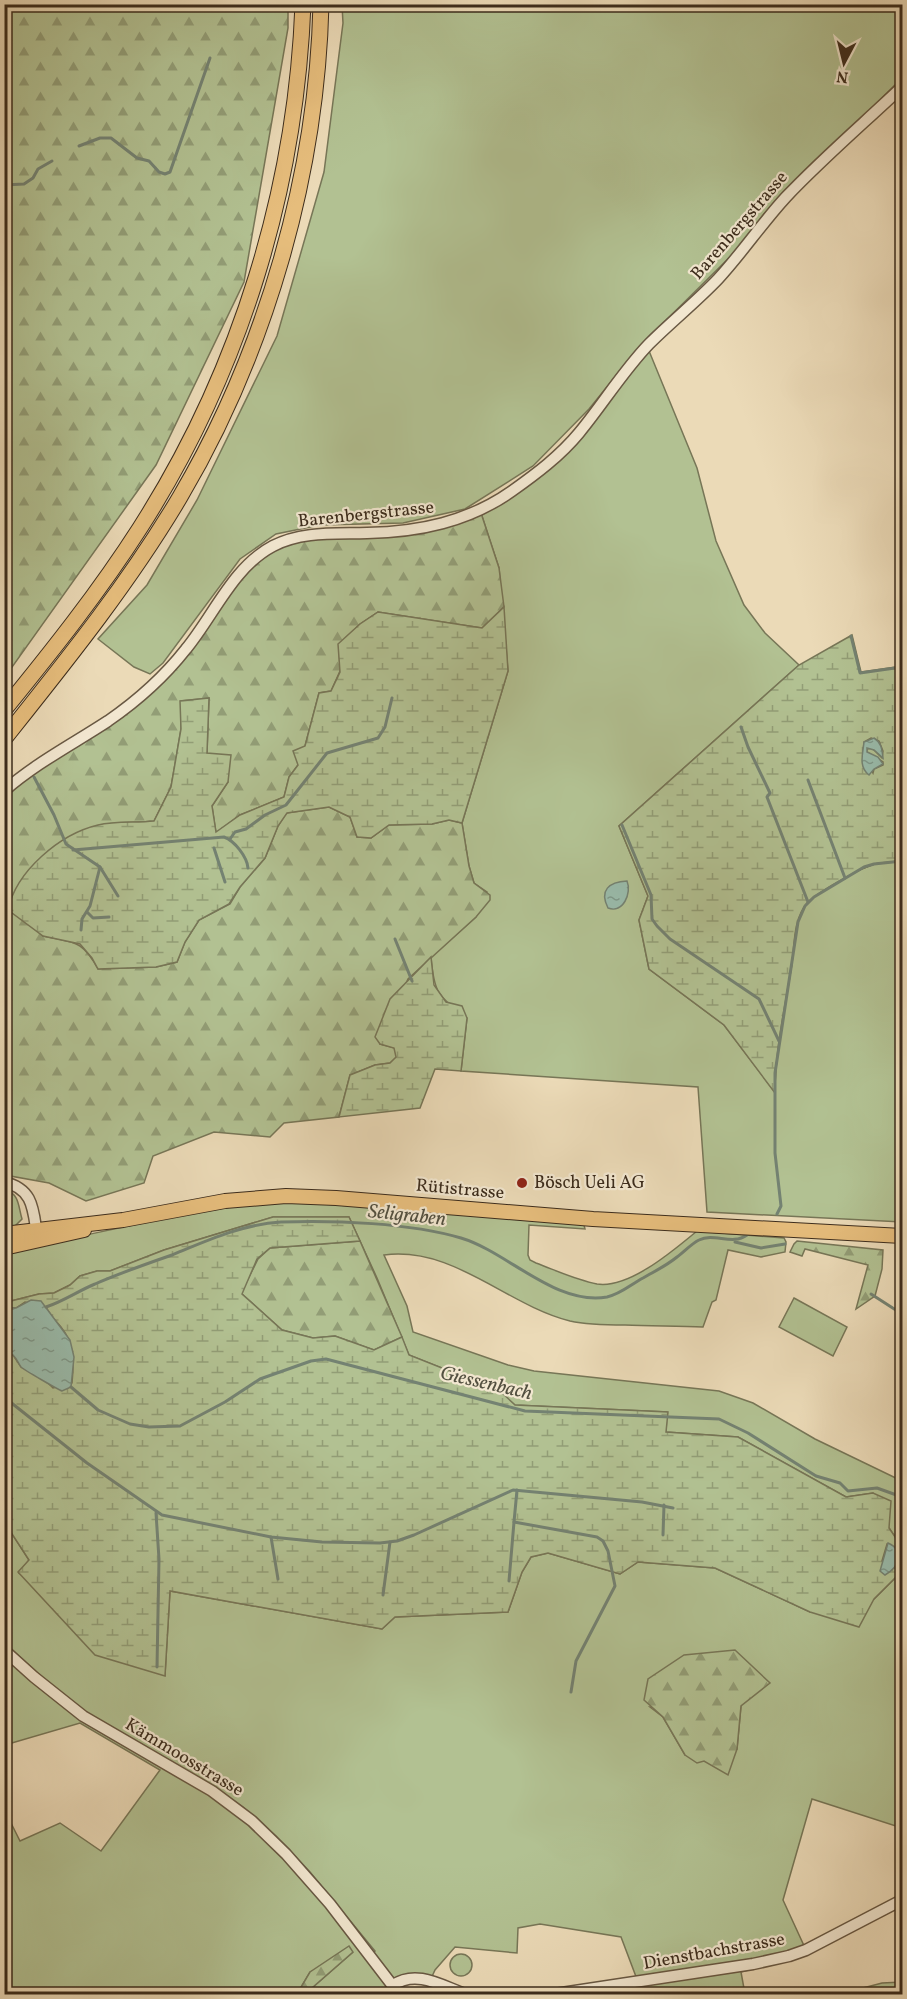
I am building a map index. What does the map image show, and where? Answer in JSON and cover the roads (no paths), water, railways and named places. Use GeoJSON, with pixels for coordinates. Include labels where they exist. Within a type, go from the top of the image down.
{"type":"FeatureCollection","features":[{"type":"Feature","properties":{"kind":"highway"},"geometry":{"type":"LineString","coordinates":[[4,710],[82,612],[140,528],[192,437],[224,368],[253,289],[278,198],[294,106],[303,4]]}},
{"type":"Feature","properties":{"kind":"highway"},"geometry":{"type":"LineString","coordinates":[[4,739],[84,638],[152,543],[196,468],[238,379],[269,294],[296,199],[312,106],[321,4]]}},
{"type":"Feature","properties":{"kind":"main road","name":"Rütistrasse"},"geometry":{"type":"LineString","coordinates":[[4,1248],[37,1235],[225,1201],[295,1196],[593,1219],[903,1236]]}},
{"type":"Feature","properties":{"kind":"main road","name":"Rütistrasse"},"geometry":{"type":"LineString","coordinates":[[4,1234],[37,1235]]}},
{"type":"Feature","properties":{"kind":"street","name":"Barenbergstrasse"},"geometry":{"type":"LineString","coordinates":[[4,791],[40,763],[113,717],[145,692],[176,662],[242,570],[262,553],[280,543],[299,537],[397,532],[444,524],[488,506],[536,474],[577,435],[647,346],[721,275],[785,198],[903,87]]}},
{"type":"Feature","properties":{"kind":"street"},"geometry":{"type":"LineString","coordinates":[[4,1182],[17,1186],[27,1196],[32,1205],[37,1235]]}},
{"type":"Feature","properties":{"kind":"street","name":"Kämmoosstrasse"},"geometry":{"type":"LineString","coordinates":[[4,1650],[83,1716],[212,1791],[252,1821],[303,1873],[355,1935],[396,1990]]}},
{"type":"Feature","properties":{"kind":"street","name":"Dienstbachstrasse"},"geometry":{"type":"LineString","coordinates":[[555,1995],[780,1959],[806,1950],[903,1900]]}},
{"type":"Feature","properties":{"kind":"street"},"geometry":{"type":"LineString","coordinates":[[396,1990],[406,1978],[419,1978],[465,1995]]}},
{"type":"Feature","properties":{"kind":"water"},"geometry":{"type":"Polygon","coordinates":[[[874,738],[880,744],[883,758],[874,750],[867,748],[867,752],[878,757],[883,764],[869,775],[862,764],[864,742],[874,738]]]}},
{"type":"Feature","properties":{"kind":"water"},"geometry":{"type":"Polygon","coordinates":[[[627,881],[628,891],[625,901],[618,908],[608,908],[605,902],[607,888],[615,883],[627,881]]]}},
{"type":"Feature","properties":{"kind":"water"},"geometry":{"type":"Polygon","coordinates":[[[31,1300],[41,1301],[70,1340],[74,1357],[71,1387],[62,1391],[21,1367],[13,1355],[5,1354],[5,1308],[16,1308],[31,1300]]]}},
{"type":"Feature","properties":{"kind":"water"},"geometry":{"type":"Polygon","coordinates":[[[888,1543],[894,1546],[899,1555],[894,1568],[885,1575],[880,1571],[888,1543]]]}},
{"type":"Feature","properties":{"kind":"waterway"},"geometry":{"type":"LineString","coordinates":[[79,146],[100,138],[111,138],[137,158],[149,161],[159,172],[165,174],[170,172],[210,58]]}},
{"type":"Feature","properties":{"kind":"waterway"},"geometry":{"type":"LineString","coordinates":[[4,185],[24,184],[33,178],[38,169],[52,161]]}},
{"type":"Feature","properties":{"kind":"waterway"},"geometry":{"type":"LineString","coordinates":[[851,636],[860,673],[902,667]]}},
{"type":"Feature","properties":{"kind":"waterway"},"geometry":{"type":"LineString","coordinates":[[230,839],[235,832],[246,829],[265,815],[286,805],[327,753],[378,738],[385,727],[392,698]]}},
{"type":"Feature","properties":{"kind":"waterway"},"geometry":{"type":"LineString","coordinates":[[741,727],[770,793],[767,797],[808,902]]}},
{"type":"Feature","properties":{"kind":"waterway"},"geometry":{"type":"LineString","coordinates":[[34,777],[66,844],[100,867],[118,896]]}},
{"type":"Feature","properties":{"kind":"waterway"},"geometry":{"type":"LineString","coordinates":[[808,780],[845,878]]}},
{"type":"Feature","properties":{"kind":"waterway"},"geometry":{"type":"LineString","coordinates":[[622,825],[651,895],[652,919],[657,926],[670,939],[759,999],[779,1041]]}},
{"type":"Feature","properties":{"kind":"waterway"},"geometry":{"type":"LineString","coordinates":[[73,850],[224,837],[240,850],[248,868]]}},
{"type":"Feature","properties":{"kind":"waterway"},"geometry":{"type":"LineString","coordinates":[[214,848],[225,882]]}},
{"type":"Feature","properties":{"kind":"waterway","name":"Seligraben"},"geometry":{"type":"LineString","coordinates":[[777,1214],[781,1206],[775,1153],[775,1073],[798,922],[805,906],[814,897],[864,867],[902,861]]}},
{"type":"Feature","properties":{"kind":"waterway"},"geometry":{"type":"LineString","coordinates":[[81,930],[82,919],[90,906],[100,867]]}},
{"type":"Feature","properties":{"kind":"waterway"},"geometry":{"type":"LineString","coordinates":[[87,912],[93,918],[109,917]]}},
{"type":"Feature","properties":{"kind":"waterway"},"geometry":{"type":"LineString","coordinates":[[395,939],[412,981]]}},
{"type":"Feature","properties":{"kind":"waterway","name":"Seligraben"},"geometry":{"type":"LineString","coordinates":[[46,1307],[104,1280],[211,1239],[267,1223],[348,1222],[441,1233],[479,1245],[550,1286],[569,1294],[588,1298],[607,1297],[621,1292],[669,1263],[699,1240],[711,1237],[735,1239],[747,1235]]}},
{"type":"Feature","properties":{"kind":"waterway"},"geometry":{"type":"LineString","coordinates":[[735,1242],[761,1248],[785,1244]]}},
{"type":"Feature","properties":{"kind":"waterway"},"geometry":{"type":"LineString","coordinates":[[871,1294],[902,1314]]}},
{"type":"Feature","properties":{"kind":"waterway","name":"Giessenbach"},"geometry":{"type":"LineString","coordinates":[[71,1387],[98,1410],[130,1424],[149,1427],[180,1426],[225,1402],[260,1379],[311,1361],[326,1359],[525,1411],[719,1419],[748,1433],[816,1476],[840,1483],[848,1491],[877,1488],[902,1497]]}},
{"type":"Feature","properties":{"kind":"waterway"},"geometry":{"type":"LineString","coordinates":[[4,1397],[87,1463],[162,1515],[271,1537],[322,1542],[397,1541],[513,1490],[642,1502],[673,1508]]}},
{"type":"Feature","properties":{"kind":"waterway"},"geometry":{"type":"LineString","coordinates":[[517,1490],[514,1522],[597,1537],[603,1541],[608,1551],[615,1586],[576,1661],[571,1692]]}},
{"type":"Feature","properties":{"kind":"waterway"},"geometry":{"type":"LineString","coordinates":[[663,1535],[664,1505]]}},
{"type":"Feature","properties":{"kind":"waterway"},"geometry":{"type":"LineString","coordinates":[[156,1513],[159,1559],[157,1667]]}},
{"type":"Feature","properties":{"kind":"waterway"},"geometry":{"type":"LineString","coordinates":[[509,1581],[514,1522]]}},
{"type":"Feature","properties":{"kind":"waterway"},"geometry":{"type":"LineString","coordinates":[[271,1537],[278,1579]]}},
{"type":"Feature","properties":{"kind":"waterway"},"geometry":{"type":"LineString","coordinates":[[383,1595],[390,1542]]}},
{"type":"Feature","properties":{"kind":"place","name":"Bösch Ueli AG"},"geometry":{"type":"Point","coordinates":[522,1183]}}]}
